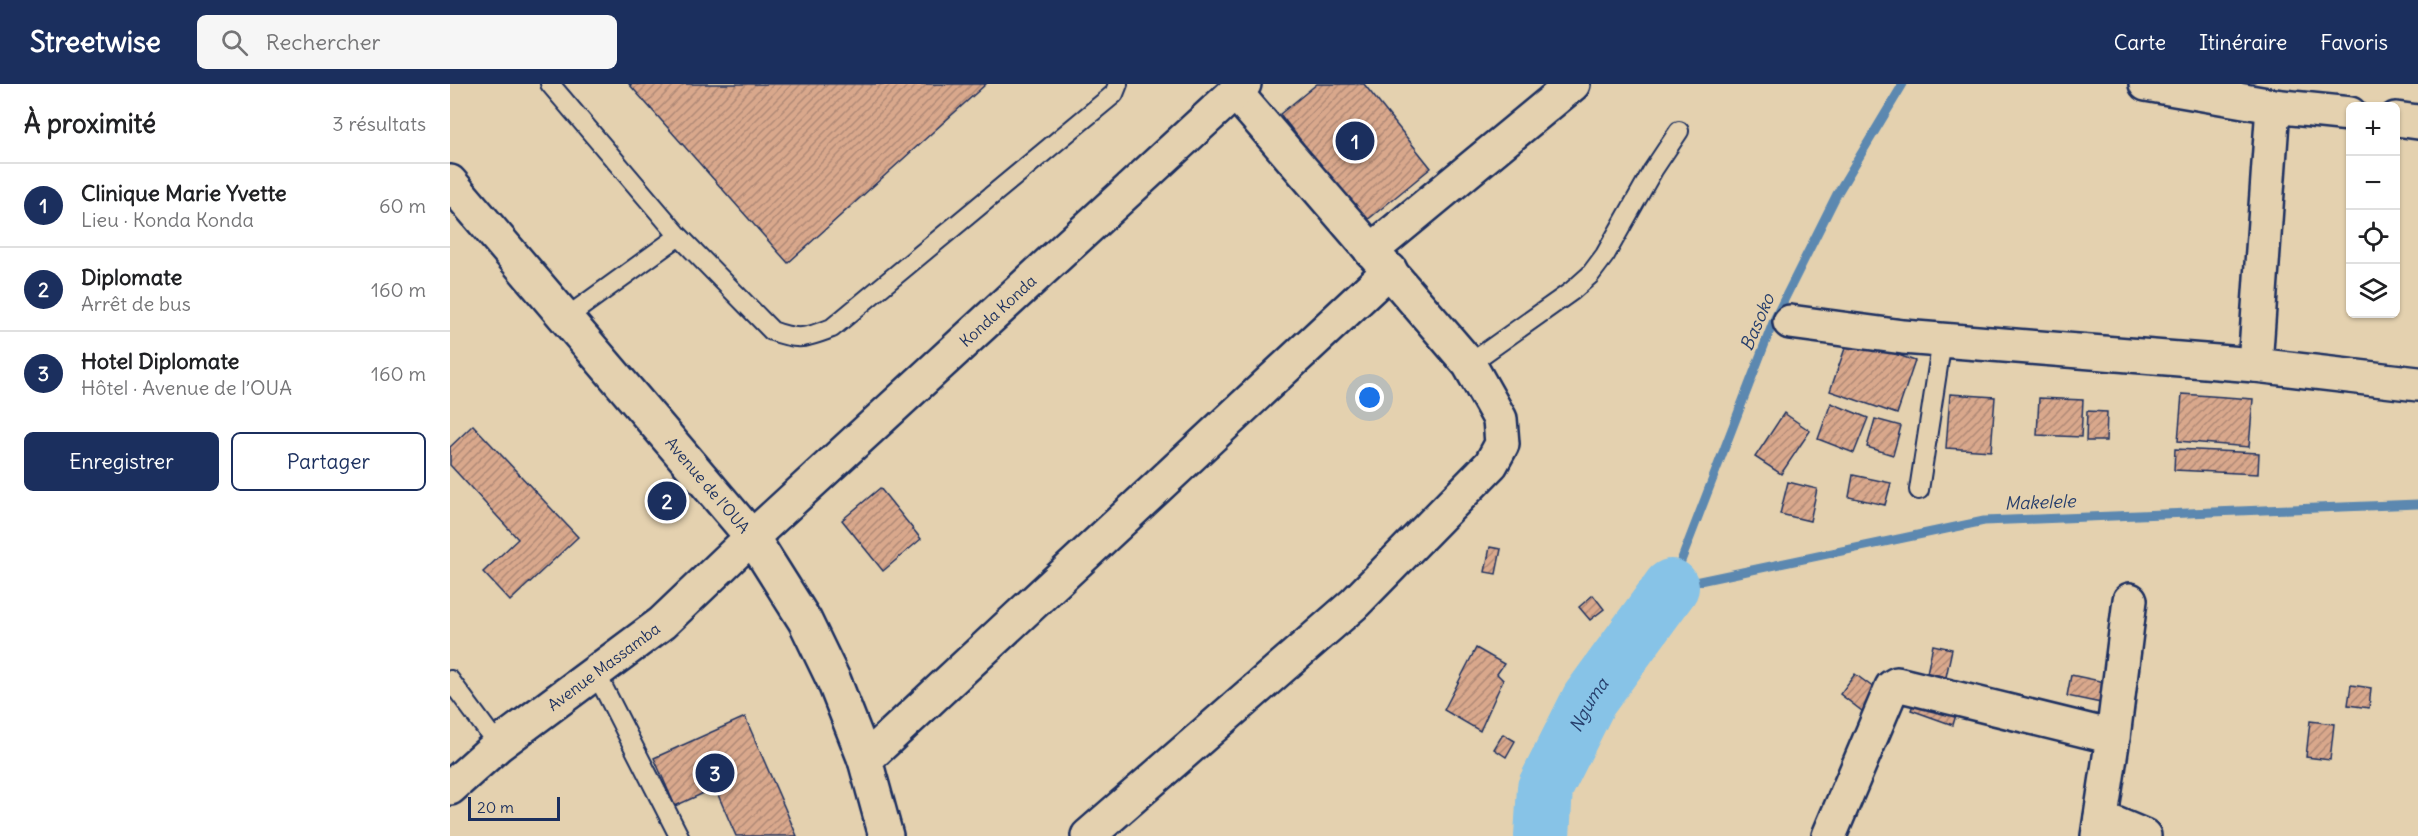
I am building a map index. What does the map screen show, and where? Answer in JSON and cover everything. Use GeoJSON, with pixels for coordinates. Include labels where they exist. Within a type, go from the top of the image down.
{"type":"FeatureCollection","features":[{"type":"Feature","properties":{"kind":"street"},"geometry":{"type":"LineString","coordinates":[[865,760],[1380,261],[1573,84]]}},
{"type":"Feature","properties":{"kind":"street"},"geometry":{"type":"LineString","coordinates":[[2146,84],[2273,106],[2346,114]]}},
{"type":"Feature","properties":{"kind":"street"},"geometry":{"type":"LineString","coordinates":[[1088,836],[1354,604],[1491,464],[1502,444],[1500,419],[1469,364],[1380,261],[1240,88]]}},
{"type":"Feature","properties":{"kind":"street","name":"Konda Konda"},"geometry":{"type":"LineString","coordinates":[[752,537],[1240,88]]}},
{"type":"Feature","properties":{"kind":"street"},"geometry":{"type":"LineString","coordinates":[[2254,365],[2273,106]]}},
{"type":"Feature","properties":{"kind":"street"},"geometry":{"type":"LineString","coordinates":[[2400,120],[2418,122]]}},
{"type":"Feature","properties":{"kind":"street","name":"Avenue de l’OUA"},"geometry":{"type":"LineString","coordinates":[[450,182],[752,537],[818,645],[865,760],[886,836]]}},
{"type":"Feature","properties":{"kind":"street"},"geometry":{"type":"LineString","coordinates":[[1790,322],[1942,340],[2254,365],[2418,384]]}},
{"type":"Feature","properties":{"kind":"street","name":"Avenue Massamba"},"geometry":{"type":"LineString","coordinates":[[450,788],[498,745],[662,623],[752,537]]}},
{"type":"Feature","properties":{"kind":"street"},"geometry":{"type":"LineString","coordinates":[[2130,600],[2099,827],[2144,836]]}},
{"type":"Feature","properties":{"kind":"street"},"geometry":{"type":"LineString","coordinates":[[1829,836],[1892,687],[1897,684],[2113,737]]}},
{"type":"Feature","properties":{"kind":"lane"},"geometry":{"type":"LineString","coordinates":[[550,84],[679,236],[772,331],[792,339],[812,336],[832,328],[1114,94],[1118,84]]}},
{"type":"Feature","properties":{"kind":"lane"},"geometry":{"type":"LineString","coordinates":[[1469,364],[1572,291],[1590,275],[1605,255],[1653,171],[1679,131]]}},
{"type":"Feature","properties":{"kind":"lane"},"geometry":{"type":"LineString","coordinates":[[567,318],[679,236]]}},
{"type":"Feature","properties":{"kind":"lane"},"geometry":{"type":"LineString","coordinates":[[1919,490],[1942,340]]}},
{"type":"Feature","properties":{"kind":"lane"},"geometry":{"type":"LineString","coordinates":[[596,673],[679,836]]}},
{"type":"Feature","properties":{"kind":"lane"},"geometry":{"type":"LineString","coordinates":[[450,680],[498,745]]}},
{"type":"Feature","properties":{"kind":"building"},"geometry":{"type":"Polygon","coordinates":[[[629,84],[986,84],[788,263],[629,84]]]}},
{"type":"Feature","properties":{"kind":"building"},"geometry":{"type":"Polygon","coordinates":[[[1317,84],[1364,84],[1431,168],[1365,222],[1280,114],[1317,84]]]}},
{"type":"Feature","properties":{"kind":"building"},"geometry":{"type":"Polygon","coordinates":[[[1849,337],[1915,361],[1897,414],[1830,391],[1849,337]]]}},
{"type":"Feature","properties":{"kind":"building"},"geometry":{"type":"Polygon","coordinates":[[[1950,394],[1995,397],[1991,451],[1946,448],[1950,394]]]}},
{"type":"Feature","properties":{"kind":"building"},"geometry":{"type":"Polygon","coordinates":[[[2182,394],[2253,399],[2249,447],[2178,441],[2182,394]]]}},
{"type":"Feature","properties":{"kind":"building"},"geometry":{"type":"Polygon","coordinates":[[[2039,398],[2083,400],[2081,437],[2037,435],[2039,398]]]}},
{"type":"Feature","properties":{"kind":"building"},"geometry":{"type":"Polygon","coordinates":[[[1831,403],[1868,418],[1854,453],[1818,439],[1831,403]]]}},
{"type":"Feature","properties":{"kind":"building"},"geometry":{"type":"Polygon","coordinates":[[[2087,411],[2107,412],[2106,441],[2086,441],[2087,411]]]}},
{"type":"Feature","properties":{"kind":"building"},"geometry":{"type":"Polygon","coordinates":[[[1784,413],[1810,431],[1781,474],[1755,457],[1784,413]]]}},
{"type":"Feature","properties":{"kind":"building"},"geometry":{"type":"Polygon","coordinates":[[[1875,419],[1901,426],[1893,455],[1867,447],[1875,419]]]}},
{"type":"Feature","properties":{"kind":"building"},"geometry":{"type":"Polygon","coordinates":[[[473,425],[578,537],[510,601],[483,572],[518,539],[450,465],[450,447],[473,425]]]}},
{"type":"Feature","properties":{"kind":"building"},"geometry":{"type":"Polygon","coordinates":[[[2175,449],[2259,453],[2258,474],[2174,470],[2175,449]]]}},
{"type":"Feature","properties":{"kind":"building"},"geometry":{"type":"Polygon","coordinates":[[[1853,475],[1891,483],[1885,505],[1849,497],[1853,475]]]}},
{"type":"Feature","properties":{"kind":"building"},"geometry":{"type":"Polygon","coordinates":[[[1788,482],[1817,489],[1810,521],[1780,514],[1788,482]]]}},
{"type":"Feature","properties":{"kind":"building"},"geometry":{"type":"Polygon","coordinates":[[[880,488],[921,539],[883,571],[842,520],[880,488]]]}},
{"type":"Feature","properties":{"kind":"building"},"geometry":{"type":"Polygon","coordinates":[[[1490,547],[1501,549],[1496,574],[1485,572],[1490,547]]]}},
{"type":"Feature","properties":{"kind":"building"},"geometry":{"type":"Polygon","coordinates":[[[1593,595],[1604,609],[1590,620],[1579,607],[1593,595]]]}},
{"type":"Feature","properties":{"kind":"building"},"geometry":{"type":"Polygon","coordinates":[[[1933,645],[1952,649],[1946,677],[1927,673],[1933,645]]]}},
{"type":"Feature","properties":{"kind":"building"},"geometry":{"type":"Polygon","coordinates":[[[1476,648],[1504,664],[1497,674],[1503,680],[1480,731],[1444,710],[1476,648]]]}},
{"type":"Feature","properties":{"kind":"building"},"geometry":{"type":"Polygon","coordinates":[[[1855,674],[1886,697],[1871,718],[1840,694],[1855,674]]]}},
{"type":"Feature","properties":{"kind":"building"},"geometry":{"type":"Polygon","coordinates":[[[2071,675],[2105,682],[2101,703],[2067,696],[2071,675]]]}},
{"type":"Feature","properties":{"kind":"building"},"geometry":{"type":"Polygon","coordinates":[[[2351,685],[2371,688],[2369,708],[2348,705],[2351,685]]]}},
{"type":"Feature","properties":{"kind":"building"},"geometry":{"type":"Polygon","coordinates":[[[1917,693],[1958,708],[1953,725],[1911,710],[1917,693]]]}},
{"type":"Feature","properties":{"kind":"building"},"geometry":{"type":"Polygon","coordinates":[[[745,717],[797,836],[736,836],[715,788],[675,806],[654,758],[745,717]]]}},
{"type":"Feature","properties":{"kind":"building"},"geometry":{"type":"Polygon","coordinates":[[[2310,721],[2334,724],[2330,760],[2306,757],[2310,721]]]}},
{"type":"Feature","properties":{"kind":"building"},"geometry":{"type":"Polygon","coordinates":[[[1503,734],[1515,741],[1506,757],[1494,749],[1503,734]]]}},
{"type":"Feature","properties":{"kind":"waterway","name":"Basoko"},"geometry":{"type":"LineString","coordinates":[[1671,587],[1774,320],[1837,194],[1903,84]]}},
{"type":"Feature","properties":{"kind":"waterway","name":"Makelele"},"geometry":{"type":"LineString","coordinates":[[1671,587],[1984,521],[2418,504]]}},
{"type":"Feature","properties":{"kind":"waterway","name":"Nguma"},"geometry":{"type":"LineString","coordinates":[[1542,836],[1545,788],[1589,700],[1671,587]]}},
{"type":"Feature","properties":{"kind":"place","name":"Clinique Marie Yvette"},"geometry":{"type":"Point","coordinates":[1355,141]}},
{"type":"Feature","properties":{"kind":"place","name":"Diplomate"},"geometry":{"type":"Point","coordinates":[667,501]}},
{"type":"Feature","properties":{"kind":"place","name":"Hotel Diplomate"},"geometry":{"type":"Point","coordinates":[715,773]}}]}
